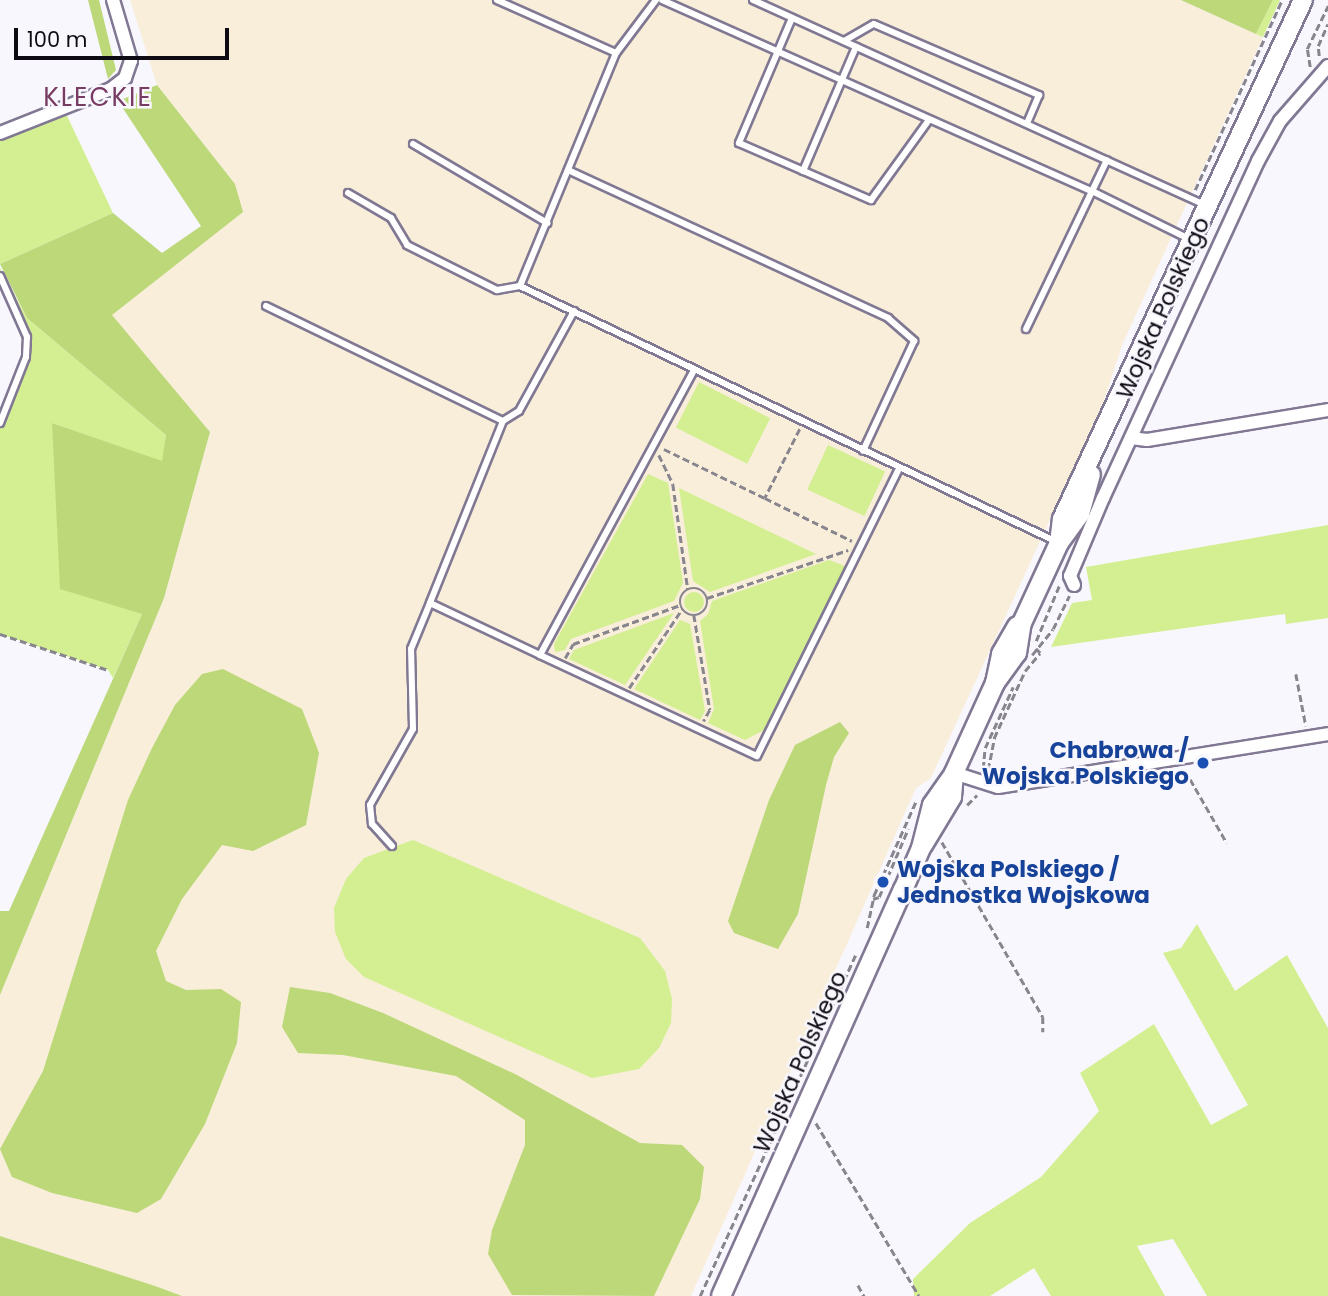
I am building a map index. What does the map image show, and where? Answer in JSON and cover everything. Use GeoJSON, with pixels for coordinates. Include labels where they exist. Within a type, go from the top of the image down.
{"type":"FeatureCollection","features":[{"type":"Feature","properties":{"kind":"main road","name":"Wojska Polskiego"},"geometry":{"type":"LineString","coordinates":[[720,1296],[921,848],[932,805],[954,773],[995,683],[1001,654],[1021,623],[1059,543],[1062,519],[1096,454],[1303,0]]}},
{"type":"Feature","properties":{"kind":"street"},"geometry":{"type":"LineString","coordinates":[[0,133],[111,89],[125,78],[131,61],[113,0]]}},
{"type":"Feature","properties":{"kind":"street","name":"Wojska Polskiego"},"geometry":{"type":"LineString","coordinates":[[1074,585],[1070,576],[1270,136],[1325,63]]}},
{"type":"Feature","properties":{"kind":"street"},"geometry":{"type":"LineString","coordinates":[[1131,438],[1147,440],[1328,410]]}},
{"type":"Feature","properties":{"kind":"street"},"geometry":{"type":"LineString","coordinates":[[954,773],[998,787],[1328,734]]}},
{"type":"Feature","properties":{"kind":"lane"},"geometry":{"type":"LineString","coordinates":[[497,0],[617,53]]}},
{"type":"Feature","properties":{"kind":"lane"},"geometry":{"type":"LineString","coordinates":[[520,286],[617,53],[656,0]]}},
{"type":"Feature","properties":{"kind":"lane"},"geometry":{"type":"LineString","coordinates":[[662,0],[1092,191],[1193,240]]}},
{"type":"Feature","properties":{"kind":"lane"},"geometry":{"type":"LineString","coordinates":[[753,0],[1209,206]]}},
{"type":"Feature","properties":{"kind":"lane"},"geometry":{"type":"LineString","coordinates":[[792,18],[738,143],[871,200],[929,120]]}},
{"type":"Feature","properties":{"kind":"lane"},"geometry":{"type":"LineString","coordinates":[[844,41],[874,24],[1039,95],[1027,124]]}},
{"type":"Feature","properties":{"kind":"lane"},"geometry":{"type":"LineString","coordinates":[[803,171],[856,47]]}},
{"type":"Feature","properties":{"kind":"lane"},"geometry":{"type":"LineString","coordinates":[[413,144],[547,223]]}},
{"type":"Feature","properties":{"kind":"lane"},"geometry":{"type":"LineString","coordinates":[[1026,329],[1107,160]]}},
{"type":"Feature","properties":{"kind":"lane"},"geometry":{"type":"LineString","coordinates":[[568,170],[888,318],[914,341],[863,451]]}},
{"type":"Feature","properties":{"kind":"lane"},"geometry":{"type":"LineString","coordinates":[[348,193],[391,218],[407,245],[497,290],[520,286],[1059,543]]}},
{"type":"Feature","properties":{"kind":"lane"},"geometry":{"type":"LineString","coordinates":[[0,276],[27,337],[26,357],[0,423]]}},
{"type":"Feature","properties":{"kind":"lane"},"geometry":{"type":"LineString","coordinates":[[266,306],[503,421]]}},
{"type":"Feature","properties":{"kind":"lane"},"geometry":{"type":"LineString","coordinates":[[392,846],[372,824],[370,805],[413,729],[411,649],[503,421],[519,411],[574,311]]}},
{"type":"Feature","properties":{"kind":"lane"},"geometry":{"type":"LineString","coordinates":[[540,655],[694,370]]}},
{"type":"Feature","properties":{"kind":"lane"},"geometry":{"type":"LineString","coordinates":[[430,603],[757,756],[899,469]]}},
{"type":"Feature","properties":{"kind":"path"},"geometry":{"type":"LineString","coordinates":[[1317,76],[1306,56],[1328,6]]}},
{"type":"Feature","properties":{"kind":"path"},"geometry":{"type":"LineString","coordinates":[[1325,63],[1318,46],[1328,24]]}},
{"type":"Feature","properties":{"kind":"path"},"geometry":{"type":"LineString","coordinates":[[765,498],[804,422]]}},
{"type":"Feature","properties":{"kind":"path"},"geometry":{"type":"LineString","coordinates":[[654,444],[861,546]]}},
{"type":"Feature","properties":{"kind":"path"},"geometry":{"type":"LineString","coordinates":[[626,695],[681,607],[688,589],[673,484],[654,444]]}},
{"type":"Feature","properties":{"kind":"path"},"geometry":{"type":"LineString","coordinates":[[707,598],[861,546]]}},
{"type":"Feature","properties":{"kind":"path"},"geometry":{"type":"LineString","coordinates":[[688,589],[700,589],[707,598],[706,608],[694,615]]}},
{"type":"Feature","properties":{"kind":"path"},"geometry":{"type":"LineString","coordinates":[[681,607],[694,615],[710,710],[700,729]]}},
{"type":"Feature","properties":{"kind":"path"},"geometry":{"type":"LineString","coordinates":[[561,665],[573,644],[681,607]]}},
{"type":"Feature","properties":{"kind":"path"},"geometry":{"type":"LineString","coordinates":[[0,634],[108,670]]}},
{"type":"Feature","properties":{"kind":"path"},"geometry":{"type":"LineString","coordinates":[[1296,674],[1308,737]]}},
{"type":"Feature","properties":{"kind":"path"},"geometry":{"type":"LineString","coordinates":[[1178,758],[1227,843]]}},
{"type":"Feature","properties":{"kind":"path"},"geometry":{"type":"LineString","coordinates":[[862,938],[873,899],[879,897],[923,799]]}},
{"type":"Feature","properties":{"kind":"path"},"geometry":{"type":"LineString","coordinates":[[941,839],[1043,1017],[1043,1032]]}},
{"type":"Feature","properties":{"kind":"path"},"geometry":{"type":"LineString","coordinates":[[700,1296],[857,950]]}},
{"type":"Feature","properties":{"kind":"path"},"geometry":{"type":"LineString","coordinates":[[804,1112],[814,1119],[919,1296]]}},
{"type":"Feature","properties":{"kind":"path"},"geometry":{"type":"LineString","coordinates":[[858,1285],[864,1296]]}},
{"type":"Feature","properties":{"kind":"shaded area"},"geometry":{"type":"Polygon","coordinates":[[[130,0],[1181,0],[1263,37],[1123,343],[1101,409],[931,778],[916,788],[691,1296],[182,1296],[0,1236],[0,995],[164,598],[210,432],[111,315],[242,212],[235,184],[157,85],[130,0]]]}},
{"type":"Feature","properties":{"kind":"green space"},"geometry":{"type":"Polygon","coordinates":[[[88,0],[99,0],[116,70],[108,79],[88,0]]]}},
{"type":"Feature","properties":{"kind":"green space"},"geometry":{"type":"Polygon","coordinates":[[[1181,0],[1273,0],[1256,34],[1181,0]]]}},
{"type":"Feature","properties":{"kind":"green space"},"geometry":{"type":"Polygon","coordinates":[[[1273,0],[1280,0],[1263,37],[1256,34],[1273,0]]]}},
{"type":"Feature","properties":{"kind":"green space"},"geometry":{"type":"Polygon","coordinates":[[[157,85],[235,184],[243,212],[112,315],[210,432],[164,598],[0,995],[0,911],[9,911],[142,614],[60,589],[52,423],[162,461],[166,435],[27,318],[0,264],[113,213],[162,253],[201,226],[118,101],[157,85]]]}},
{"type":"Feature","properties":{"kind":"green space"},"geometry":{"type":"Polygon","coordinates":[[[60,101],[113,213],[0,264],[0,124],[60,101]]]}},
{"type":"Feature","properties":{"kind":"green space"},"geometry":{"type":"Polygon","coordinates":[[[0,268],[27,318],[166,435],[163,462],[52,423],[142,614],[113,678],[108,670],[0,634],[0,411],[22,356],[21,327],[0,285],[0,268]]]}},
{"type":"Feature","properties":{"kind":"green space"},"geometry":{"type":"Polygon","coordinates":[[[699,382],[770,418],[747,464],[676,427],[699,382]]]}},
{"type":"Feature","properties":{"kind":"green space"},"geometry":{"type":"Polygon","coordinates":[[[828,445],[885,472],[864,516],[807,489],[828,445]]]}},
{"type":"Feature","properties":{"kind":"green space"},"geometry":{"type":"Polygon","coordinates":[[[648,474],[668,483],[683,583],[674,601],[571,639],[565,650],[555,652],[554,644],[648,474]]]}},
{"type":"Feature","properties":{"kind":"green space"},"geometry":{"type":"Polygon","coordinates":[[[679,488],[816,554],[710,592],[693,581],[679,488]]]}},
{"type":"Feature","properties":{"kind":"green space"},"geometry":{"type":"Polygon","coordinates":[[[1328,525],[1328,618],[1286,624],[1285,614],[1051,647],[1072,603],[1092,600],[1086,567],[1328,525]]]}},
{"type":"Feature","properties":{"kind":"green space"},"geometry":{"type":"Polygon","coordinates":[[[829,560],[845,566],[764,730],[745,740],[708,723],[714,709],[700,621],[708,614],[712,601],[829,560]]]}},
{"type":"Feature","properties":{"kind":"green space"},"geometry":{"type":"Polygon","coordinates":[[[694,592],[701,595],[704,602],[701,609],[694,612],[687,609],[684,602],[687,595],[694,592]]]}},
{"type":"Feature","properties":{"kind":"green space"},"geometry":{"type":"Polygon","coordinates":[[[674,613],[625,685],[569,659],[574,650],[674,613]]]}},
{"type":"Feature","properties":{"kind":"green space"},"geometry":{"type":"Polygon","coordinates":[[[680,620],[690,624],[705,711],[700,720],[634,689],[680,620]]]}},
{"type":"Feature","properties":{"kind":"green space"},"geometry":{"type":"Polygon","coordinates":[[[223,669],[302,709],[319,753],[306,825],[253,851],[222,845],[182,899],[156,951],[166,981],[186,990],[221,989],[241,1002],[237,1043],[205,1124],[161,1199],[137,1213],[52,1193],[12,1177],[0,1149],[43,1071],[128,800],[152,748],[175,705],[202,674],[223,669]]]}},
{"type":"Feature","properties":{"kind":"green space"},"geometry":{"type":"Polygon","coordinates":[[[840,722],[849,733],[834,757],[826,785],[798,914],[778,949],[734,933],[728,921],[769,800],[795,745],[840,722]]]}},
{"type":"Feature","properties":{"kind":"green space"},"geometry":{"type":"Polygon","coordinates":[[[413,840],[640,938],[665,971],[672,999],[671,1023],[659,1048],[639,1069],[592,1078],[364,977],[346,959],[335,932],[334,908],[346,879],[364,858],[413,840]]]}},
{"type":"Feature","properties":{"kind":"green space"},"geometry":{"type":"Polygon","coordinates":[[[1197,924],[1235,991],[1287,955],[1328,1028],[1328,1296],[1207,1296],[1173,1239],[1137,1246],[1165,1296],[1051,1296],[1034,1268],[990,1296],[914,1296],[913,1279],[970,1223],[1041,1177],[1099,1111],[1080,1073],[1154,1024],[1211,1125],[1248,1105],[1163,953],[1181,948],[1197,924]]]}},
{"type":"Feature","properties":{"kind":"green space"},"geometry":{"type":"Polygon","coordinates":[[[290,987],[330,993],[383,1013],[517,1075],[640,1143],[682,1145],[704,1167],[700,1199],[654,1296],[512,1295],[488,1254],[492,1230],[525,1145],[525,1120],[456,1076],[343,1055],[298,1053],[282,1027],[290,987]]]}},
{"type":"Feature","properties":{"kind":"green space"},"geometry":{"type":"Polygon","coordinates":[[[0,1236],[155,1286],[182,1296],[0,1296],[0,1236]]]}},
{"type":"Feature","properties":{"kind":"place","name":"Chabrowa / Wojska Polskiego"},"geometry":{"type":"Point","coordinates":[1203,763]}},
{"type":"Feature","properties":{"kind":"place","name":"Wojska Polskiego / Jednostka Wojskowa"},"geometry":{"type":"Point","coordinates":[883,882]}},
{"type":"Feature","properties":{"kind":"district","name":"KLECKIE"},"geometry":{"type":"Point","coordinates":[98,98]}}]}
